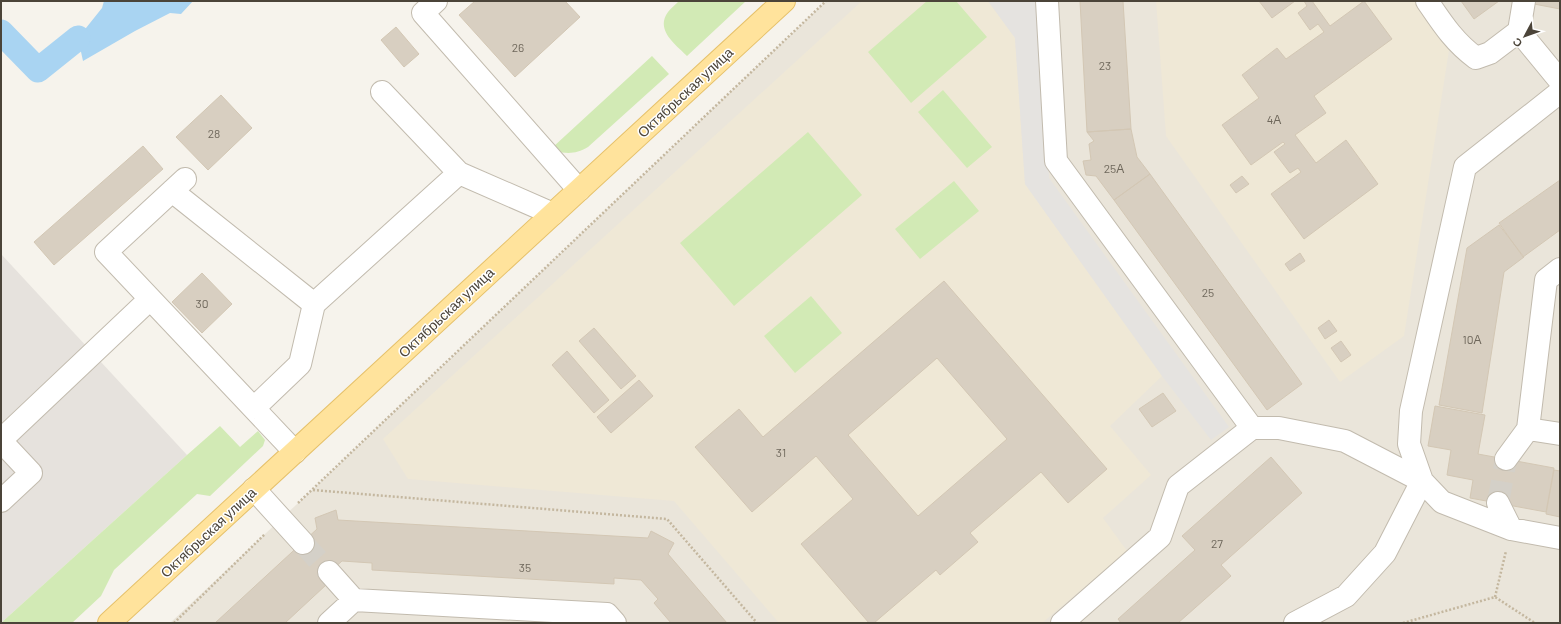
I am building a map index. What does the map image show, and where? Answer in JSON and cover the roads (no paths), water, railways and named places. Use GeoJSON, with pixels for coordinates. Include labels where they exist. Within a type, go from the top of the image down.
{"type":"FeatureCollection","features":[{"type":"Feature","properties":{"kind":"main road","name":"Октябрьская улица"},"geometry":{"type":"LineString","coordinates":[[109,623],[784,1]]}},
{"type":"Feature","properties":{"kind":"lane"},"geometry":{"type":"LineString","coordinates":[[436,1],[423,13],[579,190]]}},
{"type":"Feature","properties":{"kind":"lane"},"geometry":{"type":"LineString","coordinates":[[1047,1],[1056,161],[1252,428]]}},
{"type":"Feature","properties":{"kind":"lane"},"geometry":{"type":"LineString","coordinates":[[1427,1],[1462,48],[1476,58],[1490,53],[1519,31],[1524,1]]}},
{"type":"Feature","properties":{"kind":"lane"},"geometry":{"type":"LineString","coordinates":[[1519,31],[1560,81]]}},
{"type":"Feature","properties":{"kind":"lane"},"geometry":{"type":"LineString","coordinates":[[382,92],[459,173],[552,214]]}},
{"type":"Feature","properties":{"kind":"lane"},"geometry":{"type":"LineString","coordinates":[[1295,623],[1346,596],[1385,553],[1422,481],[1409,444],[1411,411],[1466,167],[1560,92]]}},
{"type":"Feature","properties":{"kind":"lane"},"geometry":{"type":"LineString","coordinates":[[254,408],[300,364],[314,304],[459,173]]}},
{"type":"Feature","properties":{"kind":"lane"},"geometry":{"type":"LineString","coordinates":[[295,452],[106,252],[178,185],[314,304]]}},
{"type":"Feature","properties":{"kind":"lane"},"geometry":{"type":"LineString","coordinates":[[1506,460],[1528,429],[1546,280],[1560,269]]}},
{"type":"Feature","properties":{"kind":"lane"},"geometry":{"type":"LineString","coordinates":[[1,501],[31,473],[1,440],[150,299]]}},
{"type":"Feature","properties":{"kind":"lane"},"geometry":{"type":"LineString","coordinates":[[1062,623],[1160,537],[1178,486],[1252,428],[1279,428],[1345,441],[1422,481],[1442,502],[1511,529],[1560,538]]}},
{"type":"Feature","properties":{"kind":"lane"},"geometry":{"type":"LineString","coordinates":[[1528,429],[1560,434]]}},
{"type":"Feature","properties":{"kind":"lane"},"geometry":{"type":"LineString","coordinates":[[254,489],[303,543]]}},
{"type":"Feature","properties":{"kind":"lane"},"geometry":{"type":"LineString","coordinates":[[1498,504],[1511,529]]}},
{"type":"Feature","properties":{"kind":"lane"},"geometry":{"type":"LineString","coordinates":[[329,572],[354,600],[607,614],[615,623]]}},
{"type":"Feature","properties":{"kind":"lane"},"geometry":{"type":"LineString","coordinates":[[329,623],[354,600]]}},
{"type":"Feature","properties":{"kind":"water"},"geometry":{"type":"Polygon","coordinates":[[[104,1],[193,1],[181,14],[170,13],[83,61],[78,38],[102,8],[104,1]]]}},
{"type":"Feature","properties":{"kind":"waterway"},"geometry":{"type":"LineString","coordinates":[[1,32],[38,70],[78,38]]}},
{"type":"Feature","properties":{"kind":"tunnel"},"geometry":{"type":"LineString","coordinates":[[1498,503],[1506,459]]}},
{"type":"Feature","properties":{"kind":"tunnel"},"geometry":{"type":"LineString","coordinates":[[303,543],[329,572]]}}]}
